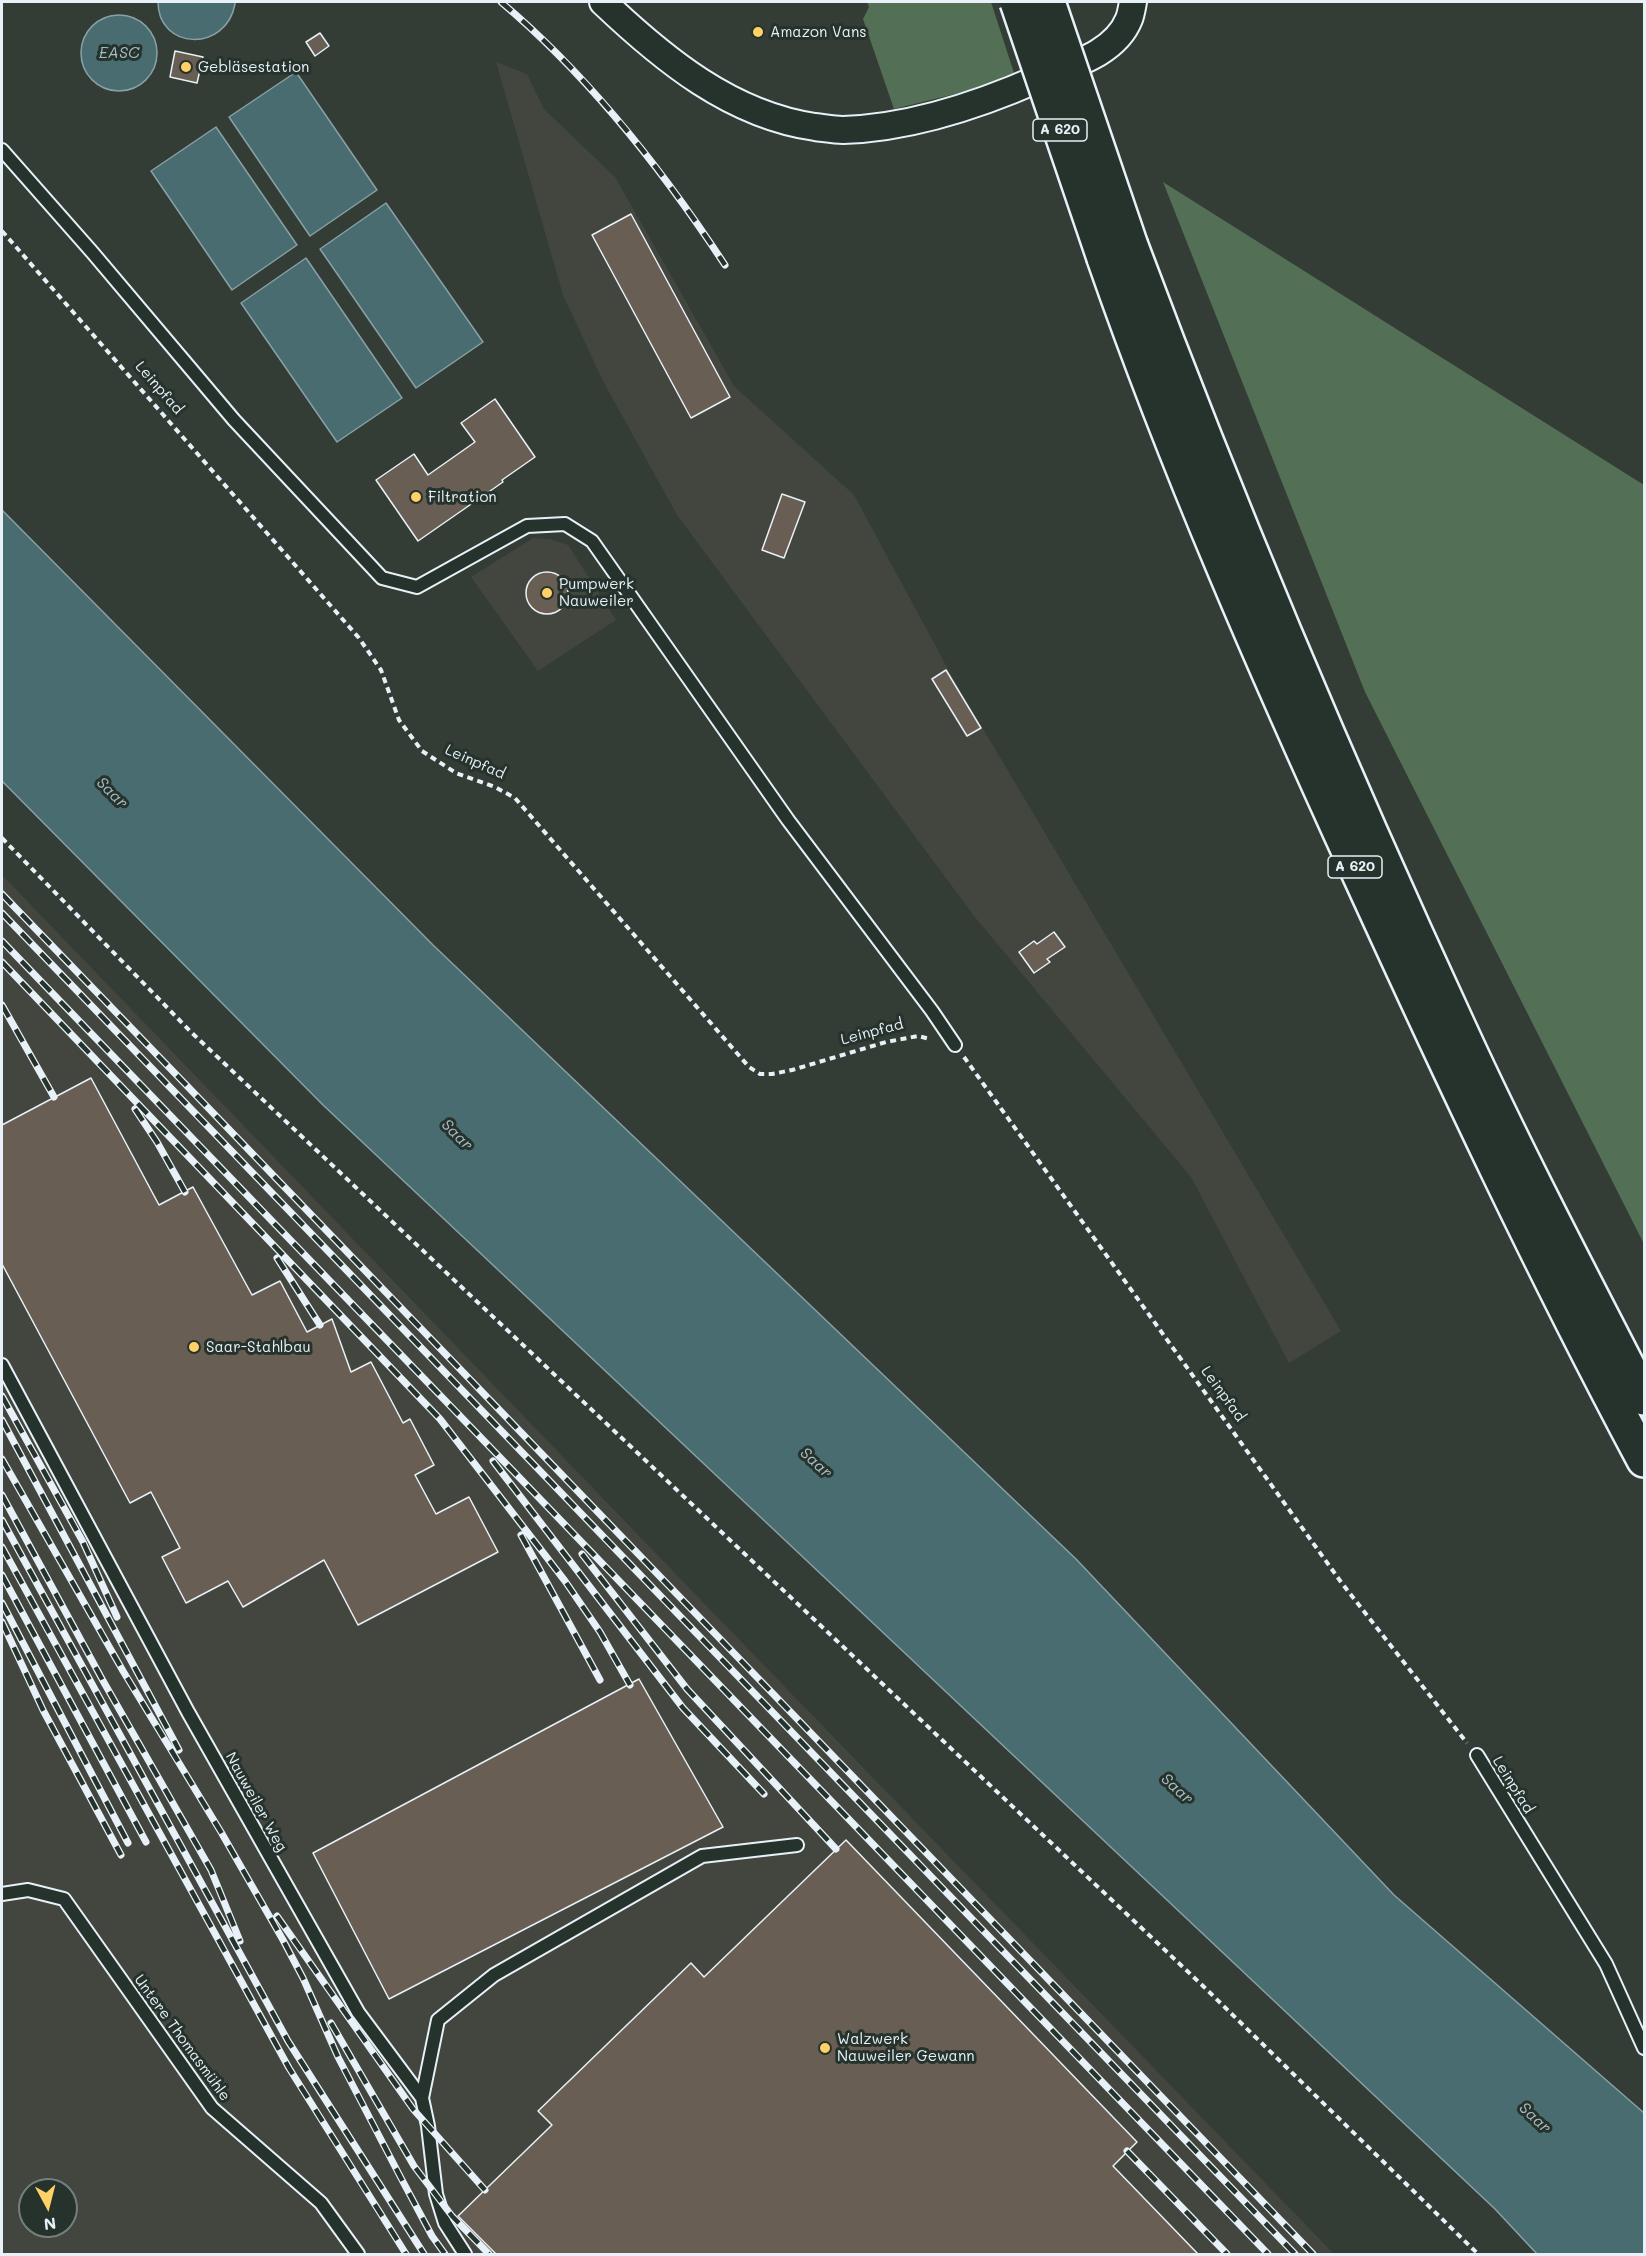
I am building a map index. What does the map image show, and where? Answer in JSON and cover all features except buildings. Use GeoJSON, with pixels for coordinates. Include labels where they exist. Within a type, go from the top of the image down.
{"type":"FeatureCollection","features":[{"type":"Feature","properties":{"kind":"highway","name":"A 620"},"geometry":{"type":"LineString","coordinates":[[1017,2],[1118,252],[1166,340],[1248,543],[1348,779],[1460,1031],[1561,1237],[1644,1398]]}},
{"type":"Feature","properties":{"kind":"highway","name":"A 620"},"geometry":{"type":"LineString","coordinates":[[1048,2],[1118,252],[1138,357],[1224,567],[1315,779],[1435,1042],[1536,1252],[1644,1460]]}},
{"type":"Feature","properties":{"kind":"street"},"geometry":{"type":"LineString","coordinates":[[603,2],[629,27],[699,82],[747,108],[792,123],[841,130],[894,124],[944,113],[1007,93],[1112,44],[1129,20],[1133,2]]}},
{"type":"Feature","properties":{"kind":"lane"},"geometry":{"type":"LineString","coordinates":[[2,150],[93,252],[234,420],[381,578],[417,587],[528,526],[565,524],[592,541],[788,820],[955,1045]]}},
{"type":"Feature","properties":{"kind":"lane","name":"Nauweiler Weg"},"geometry":{"type":"LineString","coordinates":[[2,1365],[188,1712],[357,2012],[422,2098],[428,2126],[436,2194],[445,2223],[465,2254]]}},
{"type":"Feature","properties":{"kind":"lane","name":"Leinpfad"},"geometry":{"type":"LineString","coordinates":[[1477,1755],[1606,1964],[1644,2048]]}},
{"type":"Feature","properties":{"kind":"lane"},"geometry":{"type":"LineString","coordinates":[[422,2098],[438,2020],[494,1975],[702,1857],[797,1845]]}},
{"type":"Feature","properties":{"kind":"lane","name":"Untere Thomasmühle"},"geometry":{"type":"LineString","coordinates":[[2,1894],[28,1890],[64,1899],[213,2108],[321,2203],[358,2254]]}},
{"type":"Feature","properties":{"kind":"path","name":"Leinpfad"},"geometry":{"type":"LineString","coordinates":[[2,231],[359,638],[381,670],[399,720],[411,739],[422,751],[446,768],[495,787],[515,798],[749,1067],[760,1074],[772,1074],[886,1042],[918,1036],[955,1045],[1341,1582],[1477,1755]]}},
{"type":"Feature","properties":{"kind":"path"},"geometry":{"type":"LineString","coordinates":[[2,838],[191,1032],[1202,1985],[1478,2254]]}},
{"type":"Feature","properties":{"kind":"shaded area"},"geometry":{"type":"Polygon","coordinates":[[[496,62],[527,74],[544,109],[615,177],[734,386],[854,495],[954,680],[1341,1331],[1289,1363],[1191,1177],[974,916],[677,515],[603,381],[563,295],[496,62]]]}},
{"type":"Feature","properties":{"kind":"shaded area","name":"Pumpwerk Nauweiler"},"geometry":{"type":"Polygon","coordinates":[[[533,538],[550,539],[568,545],[616,620],[538,671],[471,577],[533,538]]]}},
{"type":"Feature","properties":{"kind":"shaded area"},"geometry":{"type":"Polygon","coordinates":[[[2,875],[699,1598],[1334,2254],[2,2254],[2,875]]]}},
{"type":"Feature","properties":{"kind":"green space"},"geometry":{"type":"Polygon","coordinates":[[[867,2],[991,2],[1016,79],[894,109],[863,19],[869,7],[867,2]]]}},
{"type":"Feature","properties":{"kind":"green space"},"geometry":{"type":"Polygon","coordinates":[[[1163,182],[1644,485],[1644,1244],[1365,692],[1163,182]]]}},
{"type":"Feature","properties":{"kind":"water","name":"EASC"},"geometry":{"type":"Polygon","coordinates":[[[158,2],[235,2],[235,4],[229,20],[219,31],[207,38],[193,39],[180,37],[169,29],[161,18],[158,2]]]}},
{"type":"Feature","properties":{"kind":"water","name":"EASC"},"geometry":{"type":"Polygon","coordinates":[[[112,15],[126,15],[140,21],[151,32],[157,46],[154,68],[146,80],[126,91],[112,91],[98,85],[87,74],[81,60],[81,46],[87,32],[98,21],[112,15]]]}},
{"type":"Feature","properties":{"kind":"water"},"geometry":{"type":"Polygon","coordinates":[[[296,72],[377,190],[310,236],[229,117],[296,72]]]}},
{"type":"Feature","properties":{"kind":"water"},"geometry":{"type":"Polygon","coordinates":[[[216,127],[297,245],[232,290],[151,171],[216,127]]]}},
{"type":"Feature","properties":{"kind":"water"},"geometry":{"type":"Polygon","coordinates":[[[386,203],[483,342],[416,388],[320,249],[386,203]]]}},
{"type":"Feature","properties":{"kind":"water"},"geometry":{"type":"Polygon","coordinates":[[[306,258],[402,398],[337,442],[241,303],[306,258]]]}},
{"type":"Feature","properties":{"kind":"water","name":"Saar"},"geometry":{"type":"Polygon","coordinates":[[[2,510],[433,945],[1076,1559],[1394,1895],[1644,2113],[1644,2254],[1537,2254],[1495,2209],[323,1105],[2,781],[2,510]]]}},
{"type":"Feature","properties":{"kind":"railway"},"geometry":{"type":"LineString","coordinates":[[501,2],[594,92],[650,159],[725,265]]}},
{"type":"Feature","properties":{"kind":"railway"},"geometry":{"type":"LineString","coordinates":[[2,894],[1313,2254]]}},
{"type":"Feature","properties":{"kind":"railway"},"geometry":{"type":"LineString","coordinates":[[2,913],[1295,2254]]}},
{"type":"Feature","properties":{"kind":"railway"},"geometry":{"type":"LineString","coordinates":[[2,941],[1268,2254]]}},
{"type":"Feature","properties":{"kind":"railway"},"geometry":{"type":"LineString","coordinates":[[2,962],[440,1419],[565,1581],[600,1632],[630,1685]]}},
{"type":"Feature","properties":{"kind":"railway"},"geometry":{"type":"LineString","coordinates":[[2,1005],[54,1097]]}},
{"type":"Feature","properties":{"kind":"railway"},"geometry":{"type":"LineString","coordinates":[[135,1109],[157,1142],[185,1192]]}},
{"type":"Feature","properties":{"kind":"railway"},"geometry":{"type":"LineString","coordinates":[[277,1258],[320,1325]]}},
{"type":"Feature","properties":{"kind":"railway"},"geometry":{"type":"LineString","coordinates":[[2,1396],[83,1542],[117,1617]]}},
{"type":"Feature","properties":{"kind":"railway"},"geometry":{"type":"LineString","coordinates":[[2,1420],[179,1750]]}},
{"type":"Feature","properties":{"kind":"railway"},"geometry":{"type":"LineString","coordinates":[[2,1459],[123,1671],[221,1832],[283,1940],[303,1978],[338,2057],[432,2236],[445,2254]]}},
{"type":"Feature","properties":{"kind":"railway"},"geometry":{"type":"LineString","coordinates":[[493,1461],[683,1708],[764,1794]]}},
{"type":"Feature","properties":{"kind":"railway"},"geometry":{"type":"LineString","coordinates":[[2,1495],[102,1679],[211,1870],[240,1941]]}},
{"type":"Feature","properties":{"kind":"railway"},"geometry":{"type":"LineString","coordinates":[[2,1520],[288,2041],[424,2254]]}},
{"type":"Feature","properties":{"kind":"railway"},"geometry":{"type":"LineString","coordinates":[[521,1535],[600,1680]]}},
{"type":"Feature","properties":{"kind":"railway"},"geometry":{"type":"LineString","coordinates":[[2,1547],[289,2068],[406,2254]]}},
{"type":"Feature","properties":{"kind":"railway"},"geometry":{"type":"LineString","coordinates":[[582,1554],[687,1689],[836,1849]]}},
{"type":"Feature","properties":{"kind":"railway"},"geometry":{"type":"LineString","coordinates":[[2,1575],[146,1842]]}},
{"type":"Feature","properties":{"kind":"railway"},"geometry":{"type":"LineString","coordinates":[[2,1603],[128,1843]]}},
{"type":"Feature","properties":{"kind":"railway"},"geometry":{"type":"LineString","coordinates":[[2,1622],[43,1710],[121,1855]]}},
{"type":"Feature","properties":{"kind":"railway"},"geometry":{"type":"LineString","coordinates":[[277,1916],[413,2109],[485,2190]]}},
{"type":"Feature","properties":{"kind":"railway"},"geometry":{"type":"LineString","coordinates":[[331,2023],[414,2166],[452,2216],[489,2254]]}},
{"type":"Feature","properties":{"kind":"railway"},"geometry":{"type":"LineString","coordinates":[[1127,2151],[1227,2254]]}},
{"type":"Feature","properties":{"kind":"place","name":"Amazon Vans"},"geometry":{"type":"Point","coordinates":[758,32]}},
{"type":"Feature","properties":{"kind":"place","name":"Gebläsestation"},"geometry":{"type":"Point","coordinates":[186,67]}},
{"type":"Feature","properties":{"kind":"place","name":"Filtration"},"geometry":{"type":"Point","coordinates":[416,497]}},
{"type":"Feature","properties":{"kind":"place","name":"Pumpwerk Nauweiler"},"geometry":{"type":"Point","coordinates":[547,593]}},
{"type":"Feature","properties":{"kind":"place","name":"Saar-Stahlbau"},"geometry":{"type":"Point","coordinates":[194,1347]}},
{"type":"Feature","properties":{"kind":"place","name":"Walzwerk Nauweiler Gewann"},"geometry":{"type":"Point","coordinates":[825,2048]}}]}
